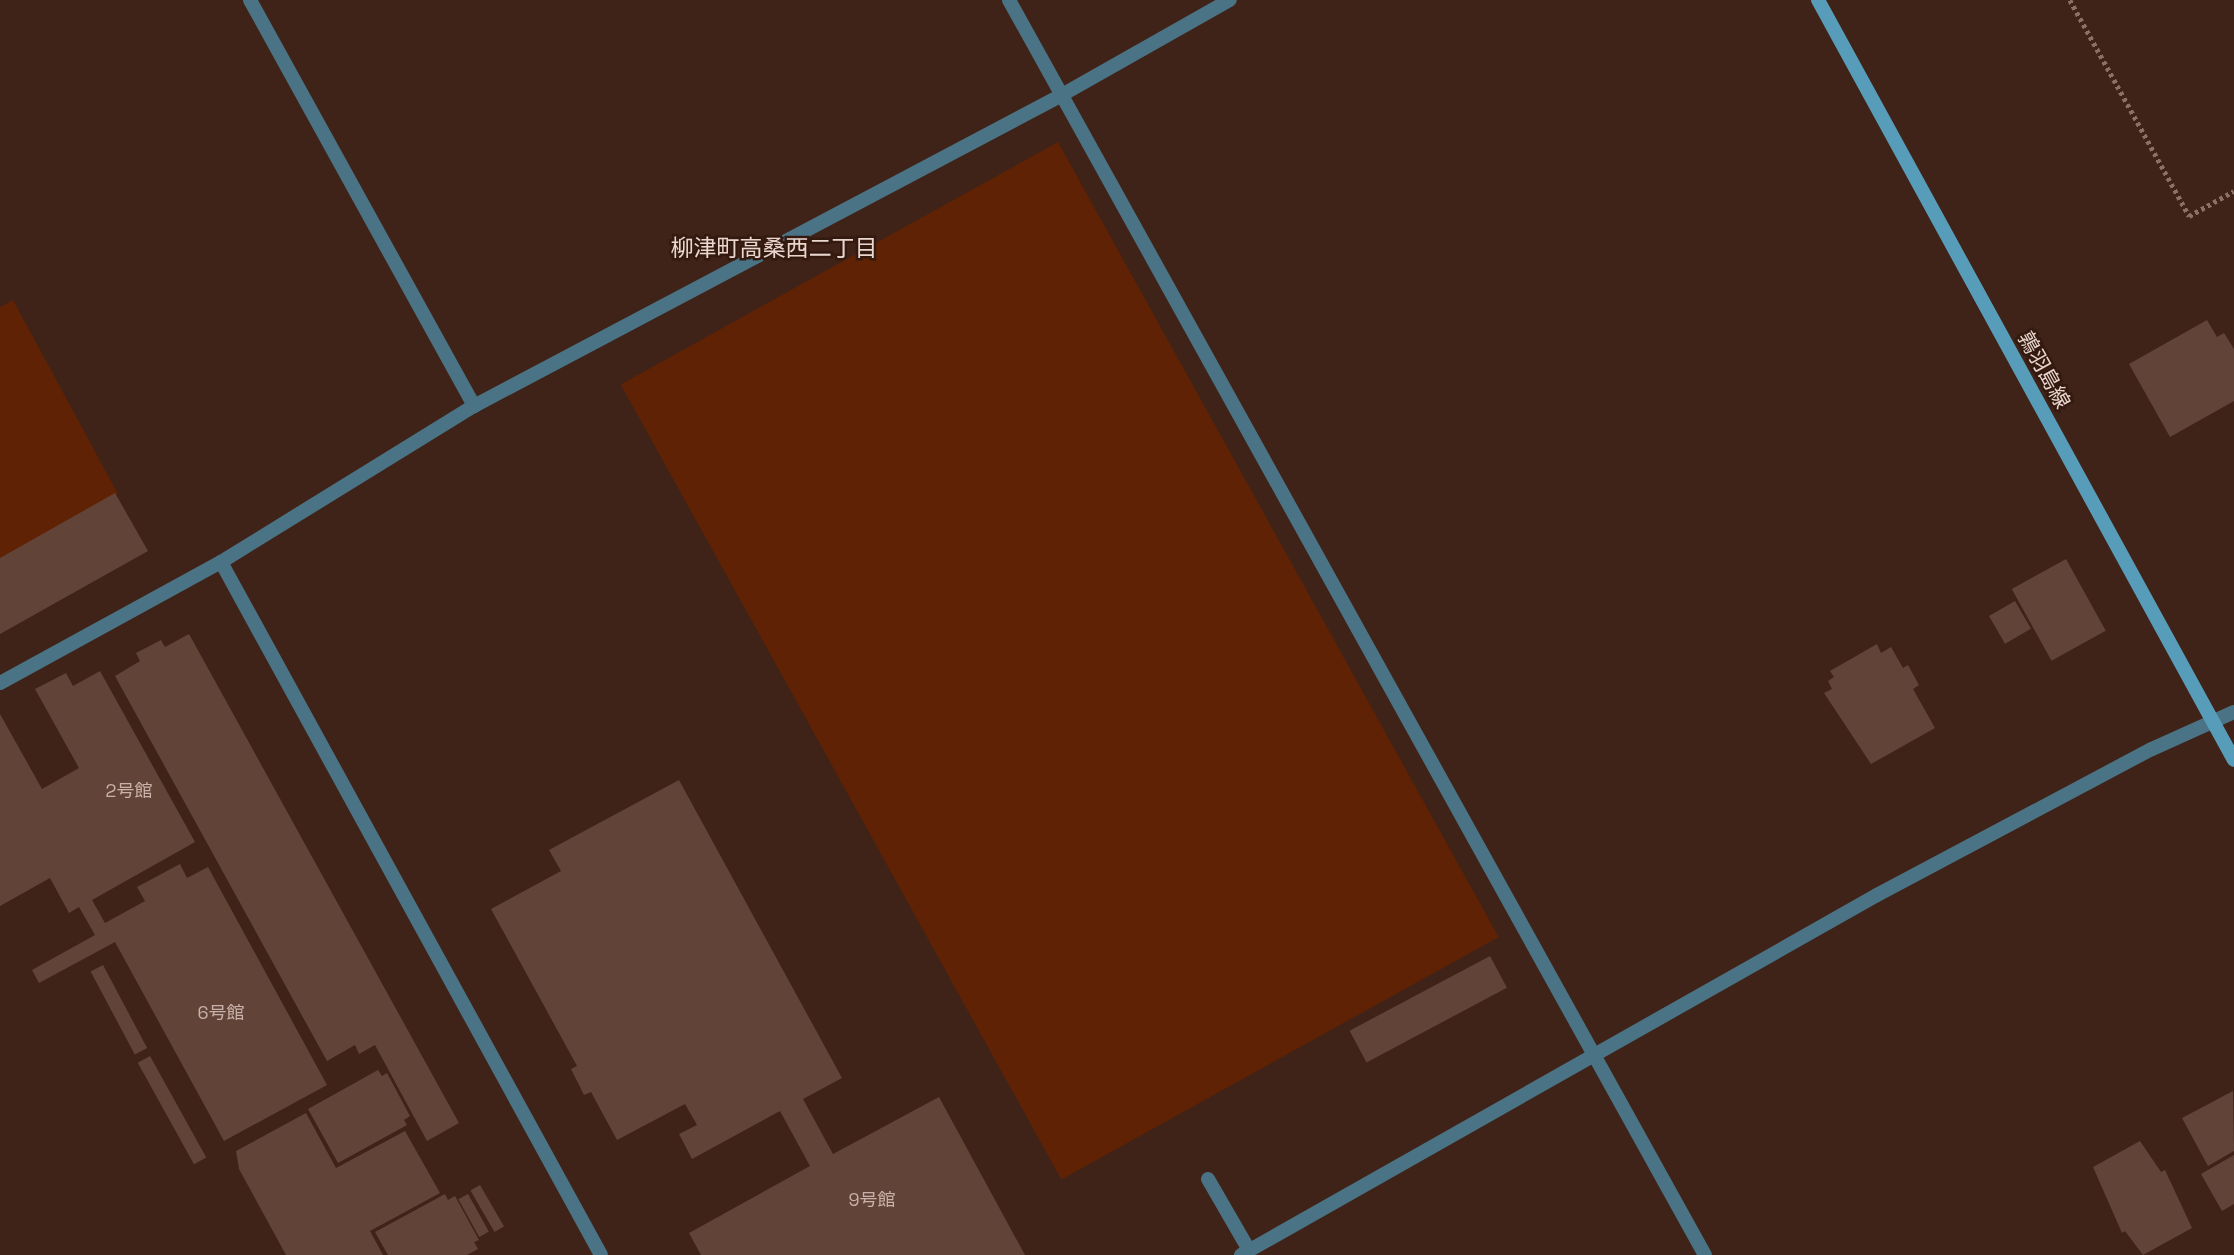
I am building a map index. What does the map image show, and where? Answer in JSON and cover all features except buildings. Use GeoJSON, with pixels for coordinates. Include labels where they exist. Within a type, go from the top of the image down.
{"type":"FeatureCollection","features":[{"type":"Feature","properties":{"kind":"main road","name":"鶉羽島線"},"geometry":{"type":"LineString","coordinates":[[1818,0],[2234,760]]}},
{"type":"Feature","properties":{"kind":"street"},"geometry":{"type":"LineString","coordinates":[[250,0],[474,406]]}},
{"type":"Feature","properties":{"kind":"street"},"geometry":{"type":"LineString","coordinates":[[1009,0],[1705,1255]]}},
{"type":"Feature","properties":{"kind":"street"},"geometry":{"type":"LineString","coordinates":[[0,683],[221,562],[474,406],[1060,96],[1230,0]]}},
{"type":"Feature","properties":{"kind":"street"},"geometry":{"type":"LineString","coordinates":[[221,562],[601,1255]]}},
{"type":"Feature","properties":{"kind":"street"},"geometry":{"type":"LineString","coordinates":[[1209,1179],[1245,1253],[1877,895],[2152,748],[2234,712]]}},
{"type":"Feature","properties":{"kind":"path"},"geometry":{"type":"LineString","coordinates":[[2070,0],[2189,216],[2234,191]]}},
{"type":"Feature","properties":{"kind":"shaded area"},"geometry":{"type":"Polygon","coordinates":[[[1058,142],[1499,937],[1061,1179],[621,384],[1058,142]]]}},
{"type":"Feature","properties":{"kind":"shaded area"},"geometry":{"type":"Polygon","coordinates":[[[13,300],[118,494],[0,558],[0,307],[13,300]]]}},
{"type":"Feature","properties":{"kind":"district","name":"柳津町高桑西二丁目"},"geometry":{"type":"Point","coordinates":[774,248]}}]}
